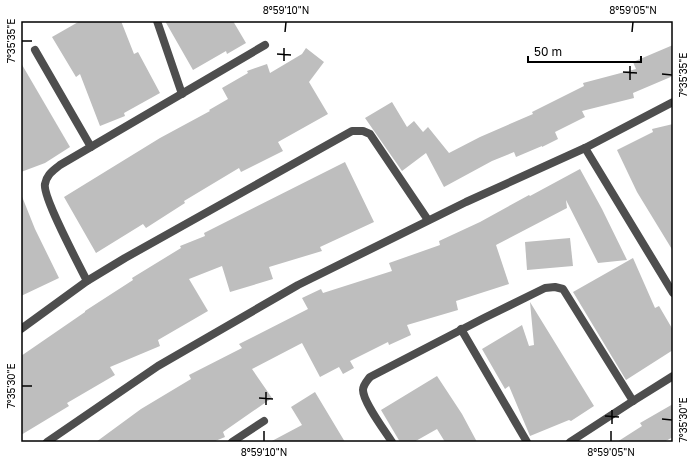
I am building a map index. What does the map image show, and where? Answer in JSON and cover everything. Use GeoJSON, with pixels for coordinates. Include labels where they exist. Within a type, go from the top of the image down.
{"type":"FeatureCollection","features":[{"type":"Feature","properties":{"kind":"street"},"geometry":{"type":"LineString","coordinates":[[157,21],[182,94]]}},
{"type":"Feature","properties":{"kind":"street"},"geometry":{"type":"LineString","coordinates":[[86,281],[48,201],[45,185],[49,174],[60,165],[265,45]]}},
{"type":"Feature","properties":{"kind":"street"},"geometry":{"type":"LineString","coordinates":[[35,50],[91,147]]}},
{"type":"Feature","properties":{"kind":"street"},"geometry":{"type":"LineString","coordinates":[[47,442],[158,366],[298,285],[428,220],[585,148],[673,102]]}},
{"type":"Feature","properties":{"kind":"street"},"geometry":{"type":"LineString","coordinates":[[21,328],[86,281],[352,131],[363,131],[370,134],[428,220]]}},
{"type":"Feature","properties":{"kind":"street"},"geometry":{"type":"LineString","coordinates":[[585,148],[673,293]]}},
{"type":"Feature","properties":{"kind":"street"},"geometry":{"type":"LineString","coordinates":[[392,442],[366,400],[363,391],[364,384],[370,376],[545,288],[555,287],[563,289],[633,400]]}},
{"type":"Feature","properties":{"kind":"street"},"geometry":{"type":"LineString","coordinates":[[461,329],[527,442]]}},
{"type":"Feature","properties":{"kind":"street"},"geometry":{"type":"LineString","coordinates":[[570,442],[633,400],[673,376]]}},
{"type":"Feature","properties":{"kind":"street"},"geometry":{"type":"LineString","coordinates":[[232,442],[264,421]]}},
{"type":"Feature","properties":{"kind":"building"},"geometry":{"type":"Polygon","coordinates":[[[80,21],[121,21],[134,54],[138,52],[160,93],[124,113],[125,116],[100,126],[80,74],[76,77],[52,37],[80,21]]]}},
{"type":"Feature","properties":{"kind":"building"},"geometry":{"type":"Polygon","coordinates":[[[165,21],[233,21],[246,43],[227,54],[226,51],[193,70],[165,21]]]}},
{"type":"Feature","properties":{"kind":"building"},"geometry":{"type":"Polygon","coordinates":[[[673,45],[673,76],[633,93],[634,98],[582,111],[585,117],[555,132],[558,139],[516,157],[514,152],[492,161],[444,187],[426,153],[402,171],[365,118],[392,102],[407,127],[414,121],[423,132],[428,127],[449,153],[480,137],[533,114],[532,112],[584,86],[583,83],[636,69],[633,62],[673,45]]]}},
{"type":"Feature","properties":{"kind":"building"},"geometry":{"type":"Polygon","coordinates":[[[306,48],[324,62],[309,82],[328,114],[278,142],[283,151],[241,172],[239,168],[184,201],[185,203],[146,228],[143,224],[96,253],[64,197],[160,138],[210,111],[209,110],[228,99],[222,88],[248,73],[247,71],[267,64],[270,73],[302,54],[306,48]]]}},
{"type":"Feature","properties":{"kind":"building"},"geometry":{"type":"Polygon","coordinates":[[[21,63],[70,147],[45,163],[21,172],[21,63]]]}},
{"type":"Feature","properties":{"kind":"building"},"geometry":{"type":"Polygon","coordinates":[[[673,124],[673,251],[637,192],[617,150],[653,132],[652,129],[673,124]]]}},
{"type":"Feature","properties":{"kind":"building"},"geometry":{"type":"Polygon","coordinates":[[[345,162],[374,222],[320,247],[322,251],[269,267],[273,279],[230,292],[222,266],[189,279],[208,311],[158,340],[160,346],[110,367],[115,375],[67,403],[69,406],[21,435],[21,356],[85,311],[133,280],[132,278],[181,248],[180,246],[205,236],[204,233],[345,162]]]}},
{"type":"Feature","properties":{"kind":"building"},"geometry":{"type":"Polygon","coordinates":[[[580,169],[627,260],[598,263],[566,200],[567,208],[496,245],[509,284],[456,301],[458,310],[407,325],[411,335],[389,345],[388,342],[350,361],[354,368],[343,374],[339,367],[320,377],[302,343],[252,369],[272,398],[223,432],[225,437],[213,442],[96,442],[141,409],[191,379],[189,375],[242,348],[239,344],[308,309],[302,298],[321,289],[323,293],[392,271],[389,263],[440,245],[439,241],[480,222],[580,169]]]}},
{"type":"Feature","properties":{"kind":"building"},"geometry":{"type":"Polygon","coordinates":[[[21,194],[35,229],[59,278],[21,296],[21,194]]]}},
{"type":"Feature","properties":{"kind":"building"},"geometry":{"type":"Polygon","coordinates":[[[570,238],[573,266],[527,270],[525,242],[570,238]]]}},
{"type":"Feature","properties":{"kind":"building"},"geometry":{"type":"Polygon","coordinates":[[[633,258],[655,308],[659,306],[673,330],[673,350],[626,380],[573,292],[633,258]]]}},
{"type":"Feature","properties":{"kind":"building"},"geometry":{"type":"Polygon","coordinates":[[[530,302],[594,406],[571,421],[569,420],[530,436],[509,386],[505,389],[482,349],[522,325],[529,346],[534,345],[530,302]]]}},
{"type":"Feature","properties":{"kind":"building"},"geometry":{"type":"Polygon","coordinates":[[[437,376],[462,414],[477,442],[445,442],[437,429],[414,442],[400,442],[381,410],[437,376]]]}},
{"type":"Feature","properties":{"kind":"building"},"geometry":{"type":"Polygon","coordinates":[[[315,392],[345,442],[270,442],[302,425],[291,407],[315,392]]]}},
{"type":"Feature","properties":{"kind":"building"},"geometry":{"type":"Polygon","coordinates":[[[673,404],[673,437],[664,442],[617,442],[642,426],[640,423],[673,404]]]}}]}
